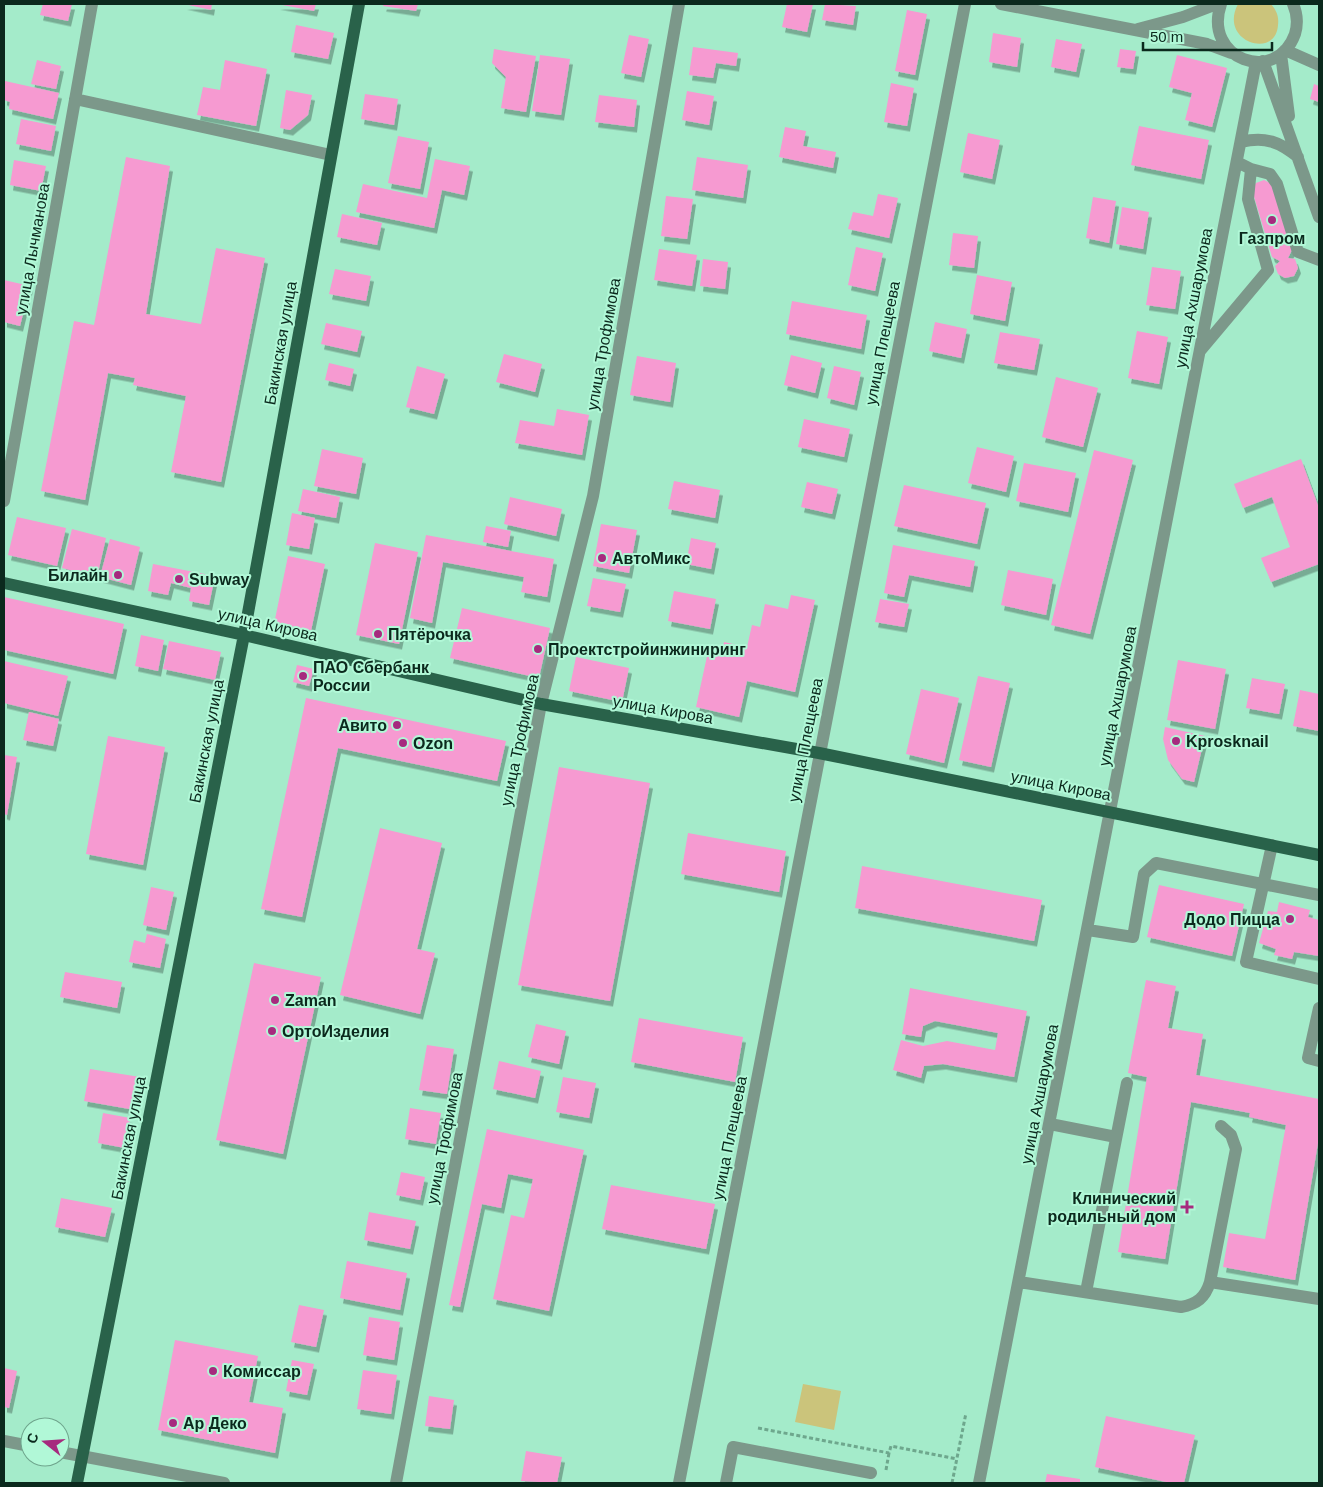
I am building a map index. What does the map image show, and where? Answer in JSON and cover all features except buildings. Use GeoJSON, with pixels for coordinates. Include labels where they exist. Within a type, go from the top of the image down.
{"type":"FeatureCollection","features":[{"type":"Feature","properties":{"kind":"main road","name":"Бакинская улица"},"geometry":{"type":"LineString","coordinates":[[77,1483],[244,635],[359,4]]}},
{"type":"Feature","properties":{"kind":"main road","name":"улица Кирова"},"geometry":{"type":"LineString","coordinates":[[4,583],[244,635],[541,704],[819,753],[1319,856]]}},
{"type":"Feature","properties":{"kind":"street","name":"улица Лычманова"},"geometry":{"type":"LineString","coordinates":[[4,501],[92,4]]}},
{"type":"Feature","properties":{"kind":"street","name":"улица Трофимова"},"geometry":{"type":"LineString","coordinates":[[396,1483],[541,704],[593,496],[679,4]]}},
{"type":"Feature","properties":{"kind":"street","name":"улица Плещеева"},"geometry":{"type":"LineString","coordinates":[[679,1483],[965,4]]}},
{"type":"Feature","properties":{"kind":"street"},"geometry":{"type":"LineString","coordinates":[[1002,4],[1207,44],[1231,52]]}},
{"type":"Feature","properties":{"kind":"street"},"geometry":{"type":"LineString","coordinates":[[1136,30],[1184,17],[1219,4]]}},
{"type":"Feature","properties":{"kind":"street"},"geometry":{"type":"LineString","coordinates":[[1219,4],[1217,29],[1222,42],[1231,52],[1243,60],[1260,62],[1283,52],[1319,65]]}},
{"type":"Feature","properties":{"kind":"street"},"geometry":{"type":"LineString","coordinates":[[1292,138],[1283,52],[1296,29],[1297,17],[1294,4]]}},
{"type":"Feature","properties":{"kind":"street"},"geometry":{"type":"LineString","coordinates":[[1260,62],[1292,138],[1319,216]]}},
{"type":"Feature","properties":{"kind":"street","name":"улица Ахшарумова"},"geometry":{"type":"LineString","coordinates":[[979,1483],[1112,812],[1199,352],[1241,142],[1260,62]]}},
{"type":"Feature","properties":{"kind":"street"},"geometry":{"type":"LineString","coordinates":[[75,99],[331,155]]}},
{"type":"Feature","properties":{"kind":"street"},"geometry":{"type":"LineString","coordinates":[[1241,142],[1252,139],[1270,140],[1280,144],[1298,157]]}},
{"type":"Feature","properties":{"kind":"street"},"geometry":{"type":"LineString","coordinates":[[1237,162],[1251,169],[1270,174],[1277,184],[1298,252],[1319,260]]}},
{"type":"Feature","properties":{"kind":"street"},"geometry":{"type":"LineString","coordinates":[[1199,352],[1268,270],[1248,199],[1251,169]]}},
{"type":"Feature","properties":{"kind":"street"},"geometry":{"type":"LineString","coordinates":[[1272,845],[1246,962],[1319,979]]}},
{"type":"Feature","properties":{"kind":"street"},"geometry":{"type":"LineString","coordinates":[[1088,930],[1133,937],[1144,874],[1156,863],[1319,895]]}},
{"type":"Feature","properties":{"kind":"street"},"geometry":{"type":"LineString","coordinates":[[1319,1008],[1308,1058],[1319,1061]]}},
{"type":"Feature","properties":{"kind":"street"},"geometry":{"type":"LineString","coordinates":[[1086,1292],[1127,1083]]}},
{"type":"Feature","properties":{"kind":"street"},"geometry":{"type":"LineString","coordinates":[[1050,1124],[1116,1137]]}},
{"type":"Feature","properties":{"kind":"street"},"geometry":{"type":"LineString","coordinates":[[1019,1282],[1181,1307],[1201,1300],[1210,1282],[1236,1149],[1231,1135],[1221,1126]]}},
{"type":"Feature","properties":{"kind":"street"},"geometry":{"type":"LineString","coordinates":[[1210,1282],[1319,1299]]}},
{"type":"Feature","properties":{"kind":"street"},"geometry":{"type":"LineString","coordinates":[[4,1441],[20,1444]]}},
{"type":"Feature","properties":{"kind":"street"},"geometry":{"type":"LineString","coordinates":[[726,1483],[733,1447],[871,1473]]}},
{"type":"Feature","properties":{"kind":"street"},"geometry":{"type":"LineString","coordinates":[[70,1454],[224,1483]]}},
{"type":"Feature","properties":{"kind":"path"},"geometry":{"type":"LineString","coordinates":[[952,1483],[966,1413]]}},
{"type":"Feature","properties":{"kind":"path"},"geometry":{"type":"LineString","coordinates":[[758,1428],[889,1453],[891,1446],[957,1459]]}},
{"type":"Feature","properties":{"kind":"shaded area"},"geometry":{"type":"Polygon","coordinates":[[[1238,4],[1271,4],[1278,19],[1275,36],[1268,42],[1259,44],[1241,37],[1236,28],[1234,17],[1238,4]]]}},
{"type":"Feature","properties":{"kind":"shaded area"},"geometry":{"type":"Polygon","coordinates":[[[803,1384],[841,1391],[834,1430],[795,1422],[803,1384]]]}},
{"type":"Feature","properties":{"kind":"place","name":"Газпром"},"geometry":{"type":"Point","coordinates":[1272,220]}},
{"type":"Feature","properties":{"kind":"place","name":"АвтоМикс"},"geometry":{"type":"Point","coordinates":[602,558]}},
{"type":"Feature","properties":{"kind":"place","name":"Билайн"},"geometry":{"type":"Point","coordinates":[118,575]}},
{"type":"Feature","properties":{"kind":"place","name":"Subway"},"geometry":{"type":"Point","coordinates":[179,579]}},
{"type":"Feature","properties":{"kind":"place","name":"Пятёрочка"},"geometry":{"type":"Point","coordinates":[378,634]}},
{"type":"Feature","properties":{"kind":"place","name":"Проектстройинжиниринг"},"geometry":{"type":"Point","coordinates":[538,649]}},
{"type":"Feature","properties":{"kind":"place","name":"ПАО Сбербанк России"},"geometry":{"type":"Point","coordinates":[303,676]}},
{"type":"Feature","properties":{"kind":"place","name":"Авито"},"geometry":{"type":"Point","coordinates":[397,725]}},
{"type":"Feature","properties":{"kind":"place","name":"Kprosknail"},"geometry":{"type":"Point","coordinates":[1176,741]}},
{"type":"Feature","properties":{"kind":"place","name":"Ozon"},"geometry":{"type":"Point","coordinates":[403,743]}},
{"type":"Feature","properties":{"kind":"place","name":"Додо Пицца"},"geometry":{"type":"Point","coordinates":[1290,919]}},
{"type":"Feature","properties":{"kind":"place","name":"Zaman"},"geometry":{"type":"Point","coordinates":[275,1000]}},
{"type":"Feature","properties":{"kind":"place","name":"ОртоИзделия"},"geometry":{"type":"Point","coordinates":[272,1031]}},
{"type":"Feature","properties":{"kind":"place","name":"Клинический родильный дом"},"geometry":{"type":"Point","coordinates":[1187,1207]}},
{"type":"Feature","properties":{"kind":"place","name":"Комиссар"},"geometry":{"type":"Point","coordinates":[213,1371]}},
{"type":"Feature","properties":{"kind":"place","name":"Ар Деко"},"geometry":{"type":"Point","coordinates":[173,1423]}}]}
